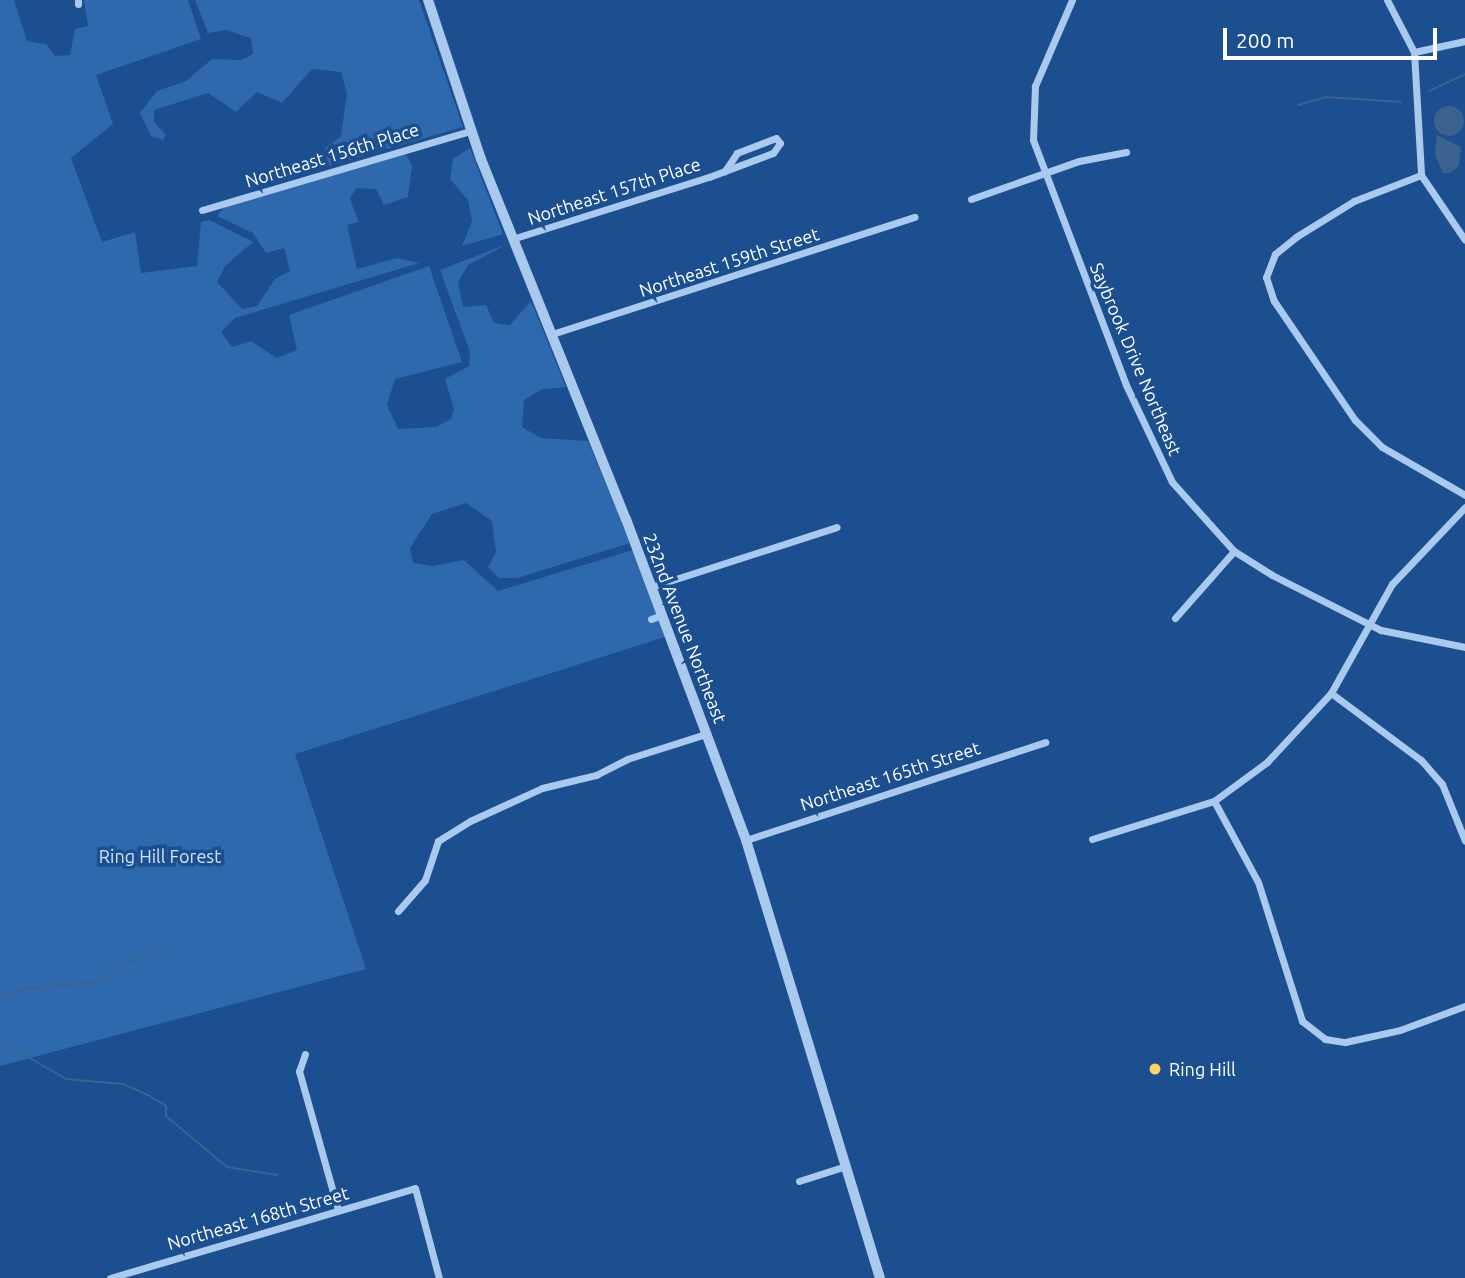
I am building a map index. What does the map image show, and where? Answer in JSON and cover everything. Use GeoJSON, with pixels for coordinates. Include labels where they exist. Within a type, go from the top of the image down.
{"type":"FeatureCollection","features":[{"type":"Feature","properties":{"kind":"street","name":"232nd Avenue Northeast"},"geometry":{"type":"LineString","coordinates":[[428,0],[470,131],[651,587],[656,617],[706,734],[746,840],[880,1278]]}},
{"type":"Feature","properties":{"kind":"street","name":"Saybrook Drive Northeast"},"geometry":{"type":"LineString","coordinates":[[1072,0],[1033,93],[1030,122],[1044,173],[1147,434],[1172,482],[1234,551],[1369,624],[1403,637],[1465,647]]}},
{"type":"Feature","properties":{"kind":"street"},"geometry":{"type":"LineString","coordinates":[[1387,0],[1415,52],[1421,175],[1465,240]]}},
{"type":"Feature","properties":{"kind":"street"},"geometry":{"type":"LineString","coordinates":[[1415,52],[1465,41]]}},
{"type":"Feature","properties":{"kind":"street","name":"Northeast 156th Place"},"geometry":{"type":"LineString","coordinates":[[202,210],[470,131]]}},
{"type":"Feature","properties":{"kind":"street","name":"Northeast 157th Place"},"geometry":{"type":"LineString","coordinates":[[512,239],[726,171],[780,150],[780,143],[776,138],[737,153],[726,171]]}},
{"type":"Feature","properties":{"kind":"street"},"geometry":{"type":"LineString","coordinates":[[971,199],[1044,173],[1126,152]]}},
{"type":"Feature","properties":{"kind":"street"},"geometry":{"type":"LineString","coordinates":[[1421,175],[1354,201],[1296,237],[1276,254],[1266,277],[1274,301],[1355,420],[1382,447],[1465,495]]}},
{"type":"Feature","properties":{"kind":"street","name":"Northeast 159th Street"},"geometry":{"type":"LineString","coordinates":[[552,334],[915,217]]}},
{"type":"Feature","properties":{"kind":"street"},"geometry":{"type":"LineString","coordinates":[[1092,839],[1214,801],[1266,762],[1331,693],[1392,584],[1465,507]]}},
{"type":"Feature","properties":{"kind":"street"},"geometry":{"type":"LineString","coordinates":[[651,587],[837,527]]}},
{"type":"Feature","properties":{"kind":"street"},"geometry":{"type":"LineString","coordinates":[[1175,618],[1234,551]]}},
{"type":"Feature","properties":{"kind":"street"},"geometry":{"type":"LineString","coordinates":[[1331,693],[1421,760],[1443,784],[1465,841]]}},
{"type":"Feature","properties":{"kind":"street"},"geometry":{"type":"LineString","coordinates":[[398,911],[421,887],[438,841],[470,821],[542,788],[596,775],[627,759],[706,734]]}},
{"type":"Feature","properties":{"kind":"street","name":"Northeast 165th Street"},"geometry":{"type":"LineString","coordinates":[[746,840],[1045,742]]}},
{"type":"Feature","properties":{"kind":"street"},"geometry":{"type":"LineString","coordinates":[[1214,801],[1258,883],[1302,1021],[1325,1039],[1345,1042],[1463,1011]]}},
{"type":"Feature","properties":{"kind":"street"},"geometry":{"type":"LineString","coordinates":[[305,1054],[299,1071],[338,1210]]}},
{"type":"Feature","properties":{"kind":"street"},"geometry":{"type":"LineString","coordinates":[[799,1181],[846,1166]]}},
{"type":"Feature","properties":{"kind":"street","name":"Northeast 168th Street"},"geometry":{"type":"LineString","coordinates":[[110,1278],[415,1188],[439,1278]]}},
{"type":"Feature","properties":{"kind":"green space","name":"Ring Hill Forest"},"geometry":{"type":"Polygon","coordinates":[[[0,0],[14,0],[27,41],[46,44],[55,56],[70,55],[75,29],[88,26],[84,0],[188,0],[201,39],[96,75],[113,124],[71,158],[102,242],[135,232],[141,273],[197,266],[201,222],[209,220],[253,242],[225,266],[217,282],[242,309],[257,306],[275,279],[290,271],[284,248],[266,253],[253,233],[217,216],[223,208],[406,154],[412,166],[408,197],[384,205],[376,189],[356,188],[350,199],[359,222],[347,225],[357,269],[397,258],[419,263],[235,318],[221,332],[232,347],[251,341],[277,358],[297,350],[289,315],[429,266],[462,362],[395,379],[387,405],[398,429],[436,427],[451,419],[454,409],[445,379],[469,366],[470,352],[440,270],[507,244],[468,265],[458,282],[463,307],[486,305],[494,323],[510,325],[531,301],[566,387],[542,389],[524,400],[522,427],[541,438],[588,441],[630,543],[517,578],[499,578],[488,567],[496,552],[492,521],[466,503],[432,514],[410,548],[413,563],[432,566],[464,560],[498,591],[633,550],[665,637],[295,754],[366,969],[0,1066],[0,0]]]}},
{"type":"Feature","properties":{"kind":"green space"},"geometry":{"type":"Polygon","coordinates":[[[195,0],[419,0],[463,127],[321,168],[325,148],[341,136],[347,93],[341,72],[312,69],[282,103],[257,92],[236,112],[208,93],[154,110],[154,122],[166,135],[163,140],[151,136],[140,113],[157,91],[186,81],[212,59],[241,60],[253,54],[251,38],[226,30],[208,33],[195,0]]]}},
{"type":"Feature","properties":{"kind":"green space"},"geometry":{"type":"Polygon","coordinates":[[[470,148],[503,234],[462,246],[472,221],[468,200],[450,179],[453,159],[470,148]]]}},
{"type":"Feature","properties":{"kind":"shaded area"},"geometry":{"type":"Polygon","coordinates":[[[1449,106],[1455,107],[1463,115],[1463,127],[1455,135],[1449,136],[1443,135],[1435,127],[1434,121],[1435,115],[1443,107],[1449,106]]]}},
{"type":"Feature","properties":{"kind":"shaded area"},"geometry":{"type":"Polygon","coordinates":[[[1437,135],[1461,147],[1459,166],[1450,173],[1443,173],[1435,155],[1437,135]]]}},
{"type":"Feature","properties":{"kind":"waterway"},"geometry":{"type":"LineString","coordinates":[[1429,91],[1465,74]]}},
{"type":"Feature","properties":{"kind":"waterway"},"geometry":{"type":"LineString","coordinates":[[1298,105],[1326,97],[1401,102]]}},
{"type":"Feature","properties":{"kind":"waterway"},"geometry":{"type":"LineString","coordinates":[[0,998],[24,989],[95,982],[164,944]]}},
{"type":"Feature","properties":{"kind":"waterway"},"geometry":{"type":"LineString","coordinates":[[0,1041],[66,1079],[123,1084],[148,1095],[166,1106],[166,1116],[227,1167],[277,1175]]}},
{"type":"Feature","properties":{"kind":"place","name":"Ring Hill"},"geometry":{"type":"Point","coordinates":[1155,1069]}}]}
